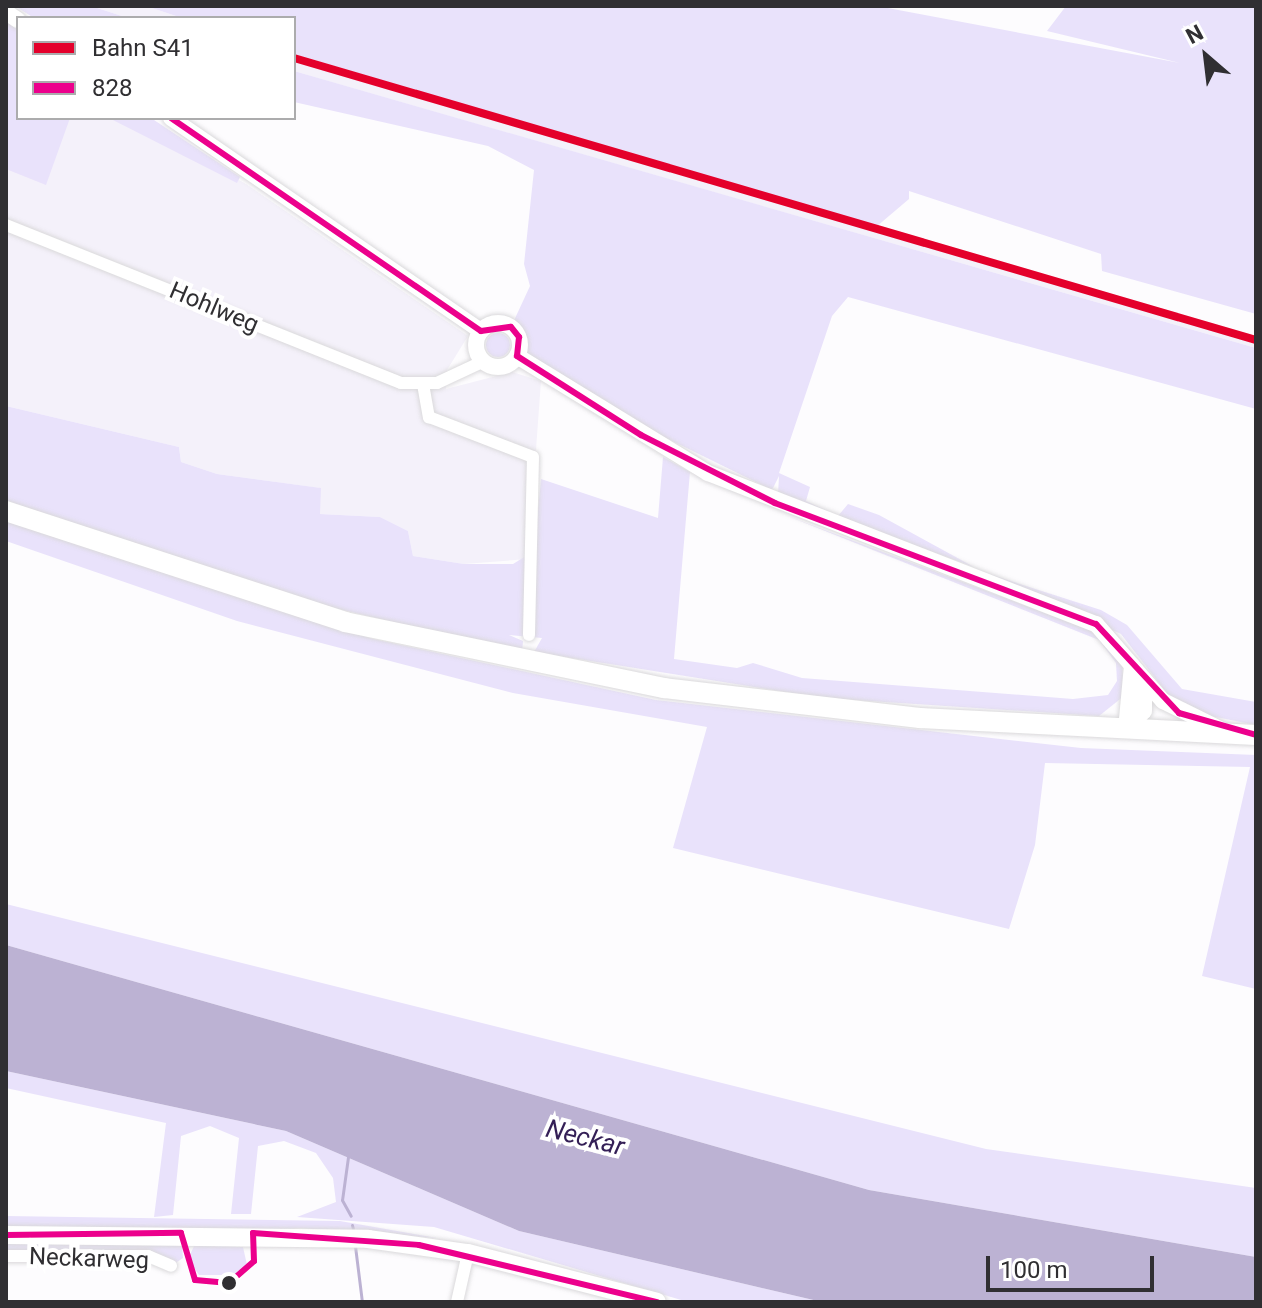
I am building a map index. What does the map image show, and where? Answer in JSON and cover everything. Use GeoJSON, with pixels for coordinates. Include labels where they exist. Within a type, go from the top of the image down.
{"type":"FeatureCollection","features":[{"type":"Feature","properties":{"kind":"main road"},"geometry":{"type":"LineString","coordinates":[[6,511],[222,585],[440,644],[595,675],[907,717],[1256,735]]}},
{"type":"Feature","properties":{"kind":"main road"},"geometry":{"type":"LineString","coordinates":[[6,1235],[253,1233],[468,1253],[657,1302]]}},
{"type":"Feature","properties":{"kind":"street"},"geometry":{"type":"LineString","coordinates":[[174,120],[481,331]]}},
{"type":"Feature","properties":{"kind":"street","name":"Hohlweg"},"geometry":{"type":"LineString","coordinates":[[6,225],[379,376],[423,384]]}},
{"type":"Feature","properties":{"kind":"street"},"geometry":{"type":"LineString","coordinates":[[484,361],[476,343],[481,331],[499,323],[511,327],[519,337],[517,356]]}},
{"type":"Feature","properties":{"kind":"street"},"geometry":{"type":"LineString","coordinates":[[517,356],[497,366],[484,361],[423,384],[429,417],[533,457],[529,635]]}},
{"type":"Feature","properties":{"kind":"street"},"geometry":{"type":"LineString","coordinates":[[517,356],[721,479],[1096,624],[1144,680],[1179,713],[1235,735]]}},
{"type":"Feature","properties":{"kind":"street"},"geometry":{"type":"LineString","coordinates":[[1126,730],[1132,665]]}},
{"type":"Feature","properties":{"kind":"street"},"geometry":{"type":"LineString","coordinates":[[1126,730],[1144,711],[1144,680]]}},
{"type":"Feature","properties":{"kind":"street"},"geometry":{"type":"LineString","coordinates":[[457,1302],[468,1253]]}},
{"type":"Feature","properties":{"kind":"street","name":"Neckarweg"},"geometry":{"type":"LineString","coordinates":[[6,1256],[148,1256],[171,1266]]}},
{"type":"Feature","properties":{"kind":"shaded area"},"geometry":{"type":"Polygon","coordinates":[[[15,6],[91,6],[122,16],[31,16],[15,6]]]}},
{"type":"Feature","properties":{"kind":"shaded area"},"geometry":{"type":"Polygon","coordinates":[[[91,6],[146,6],[176,16],[122,16],[91,6]]]}},
{"type":"Feature","properties":{"kind":"shaded area"},"geometry":{"type":"Polygon","coordinates":[[[146,6],[877,6],[1180,63],[1047,31],[1066,6],[1256,6],[1256,314],[1102,271],[1101,254],[909,191],[909,199],[876,227],[296,55],[296,16],[176,16],[146,6]]]}},
{"type":"Feature","properties":{"kind":"shaded area"},"geometry":{"type":"Polygon","coordinates":[[[6,21],[16,28],[16,120],[69,120],[46,185],[6,169],[6,21]]]}},
{"type":"Feature","properties":{"kind":"shaded area"},"geometry":{"type":"Polygon","coordinates":[[[6,44],[16,120],[132,120],[246,184],[468,336],[447,370],[446,389],[512,372],[541,381],[528,559],[464,564],[413,556],[408,531],[380,517],[320,514],[320,488],[217,474],[181,462],[179,447],[6,406],[6,44]]]}},
{"type":"Feature","properties":{"kind":"shaded area"},"geometry":{"type":"Polygon","coordinates":[[[296,55],[1256,336],[1256,348],[296,72],[296,55]]]}},
{"type":"Feature","properties":{"kind":"shaded area"},"geometry":{"type":"Polygon","coordinates":[[[296,72],[1256,348],[1256,409],[848,297],[832,316],[779,473],[810,487],[806,501],[838,516],[848,504],[879,515],[974,567],[778,495],[779,476],[772,490],[652,431],[519,350],[511,327],[530,286],[524,264],[534,170],[488,146],[296,102],[296,72]]]}},
{"type":"Feature","properties":{"kind":"shaded area"},"geometry":{"type":"Polygon","coordinates":[[[113,120],[154,120],[240,177],[237,183],[113,120]]]}},
{"type":"Feature","properties":{"kind":"shaded area"},"geometry":{"type":"Polygon","coordinates":[[[498,333],[506,337],[510,345],[506,353],[498,357],[490,353],[486,345],[490,337],[498,333]]]}},
{"type":"Feature","properties":{"kind":"shaded area"},"geometry":{"type":"Polygon","coordinates":[[[6,406],[179,447],[181,462],[217,474],[321,488],[320,514],[380,517],[408,531],[413,556],[464,564],[513,564],[534,551],[541,479],[658,518],[663,457],[690,472],[674,659],[737,668],[753,663],[802,678],[1073,699],[1108,695],[1117,681],[1116,663],[1099,640],[785,515],[1100,634],[1122,663],[1124,696],[1099,716],[824,698],[534,652],[542,638],[509,635],[523,641],[522,653],[322,605],[139,551],[6,500],[6,406]]]}},
{"type":"Feature","properties":{"kind":"shaded area"},"geometry":{"type":"Polygon","coordinates":[[[6,520],[373,639],[656,700],[1081,748],[1256,755],[1256,989],[1202,976],[1250,767],[1045,763],[1035,845],[1009,929],[673,848],[707,727],[513,693],[237,621],[6,541],[6,520]]]}},
{"type":"Feature","properties":{"kind":"shaded area"},"geometry":{"type":"Polygon","coordinates":[[[986,573],[1101,610],[1127,625],[1182,689],[1256,702],[1256,725],[1180,710],[1121,634],[986,573]]]}},
{"type":"Feature","properties":{"kind":"shaded area"},"geometry":{"type":"Polygon","coordinates":[[[6,904],[986,1149],[1256,1188],[1256,1257],[869,1190],[6,945],[6,904]]]}},
{"type":"Feature","properties":{"kind":"shaded area"},"geometry":{"type":"Polygon","coordinates":[[[6,1071],[286,1131],[519,1231],[822,1302],[688,1302],[434,1227],[297,1217],[336,1202],[333,1178],[316,1153],[284,1141],[258,1146],[251,1214],[231,1214],[239,1138],[210,1126],[181,1136],[173,1215],[154,1217],[166,1123],[6,1088],[6,1071]]]}},
{"type":"Feature","properties":{"kind":"shaded area"},"geometry":{"type":"Polygon","coordinates":[[[6,1216],[340,1221],[437,1238],[301,1228],[181,1234],[183,1258],[171,1266],[148,1256],[6,1256],[6,1216]]]}},
{"type":"Feature","properties":{"kind":"shaded area"},"geometry":{"type":"Polygon","coordinates":[[[195,1244],[243,1247],[247,1265],[236,1275],[199,1275],[188,1259],[195,1244]]]}},
{"type":"Feature","properties":{"kind":"water","name":"Neckar"},"geometry":{"type":"Polygon","coordinates":[[[6,945],[869,1190],[1256,1257],[1256,1302],[822,1302],[519,1231],[286,1131],[6,1071],[6,945]]]}},
{"type":"Feature","properties":{"kind":"waterway"},"geometry":{"type":"LineString","coordinates":[[348,1157],[342,1200],[351,1216]]}},
{"type":"Feature","properties":{"kind":"waterway"},"geometry":{"type":"LineString","coordinates":[[352,1225],[353,1229]]}},
{"type":"Feature","properties":{"kind":"waterway"},"geometry":{"type":"LineString","coordinates":[[355,1246],[362,1302]]}},
{"type":"Feature","properties":{"kind":"rail line","name":"S41"},"geometry":{"type":"LineString","coordinates":[[296,59],[1256,340]]}},
{"type":"Feature","properties":{"kind":"transit line","name":"828"},"geometry":{"type":"LineString","coordinates":[[174,120],[481,331],[511,327],[519,337],[517,356],[641,435],[775,503],[1096,624],[1179,713],[1256,735]]}},
{"type":"Feature","properties":{"kind":"transit line","name":"828"},"geometry":{"type":"LineString","coordinates":[[181,1233],[195,1280],[229,1283],[254,1261],[253,1233]]}},
{"type":"Feature","properties":{"kind":"transit line","name":"828"},"geometry":{"type":"LineString","coordinates":[[6,1235],[181,1233]]}},
{"type":"Feature","properties":{"kind":"transit line","name":"828"},"geometry":{"type":"LineString","coordinates":[[253,1233],[419,1245],[657,1302]]}}]}
